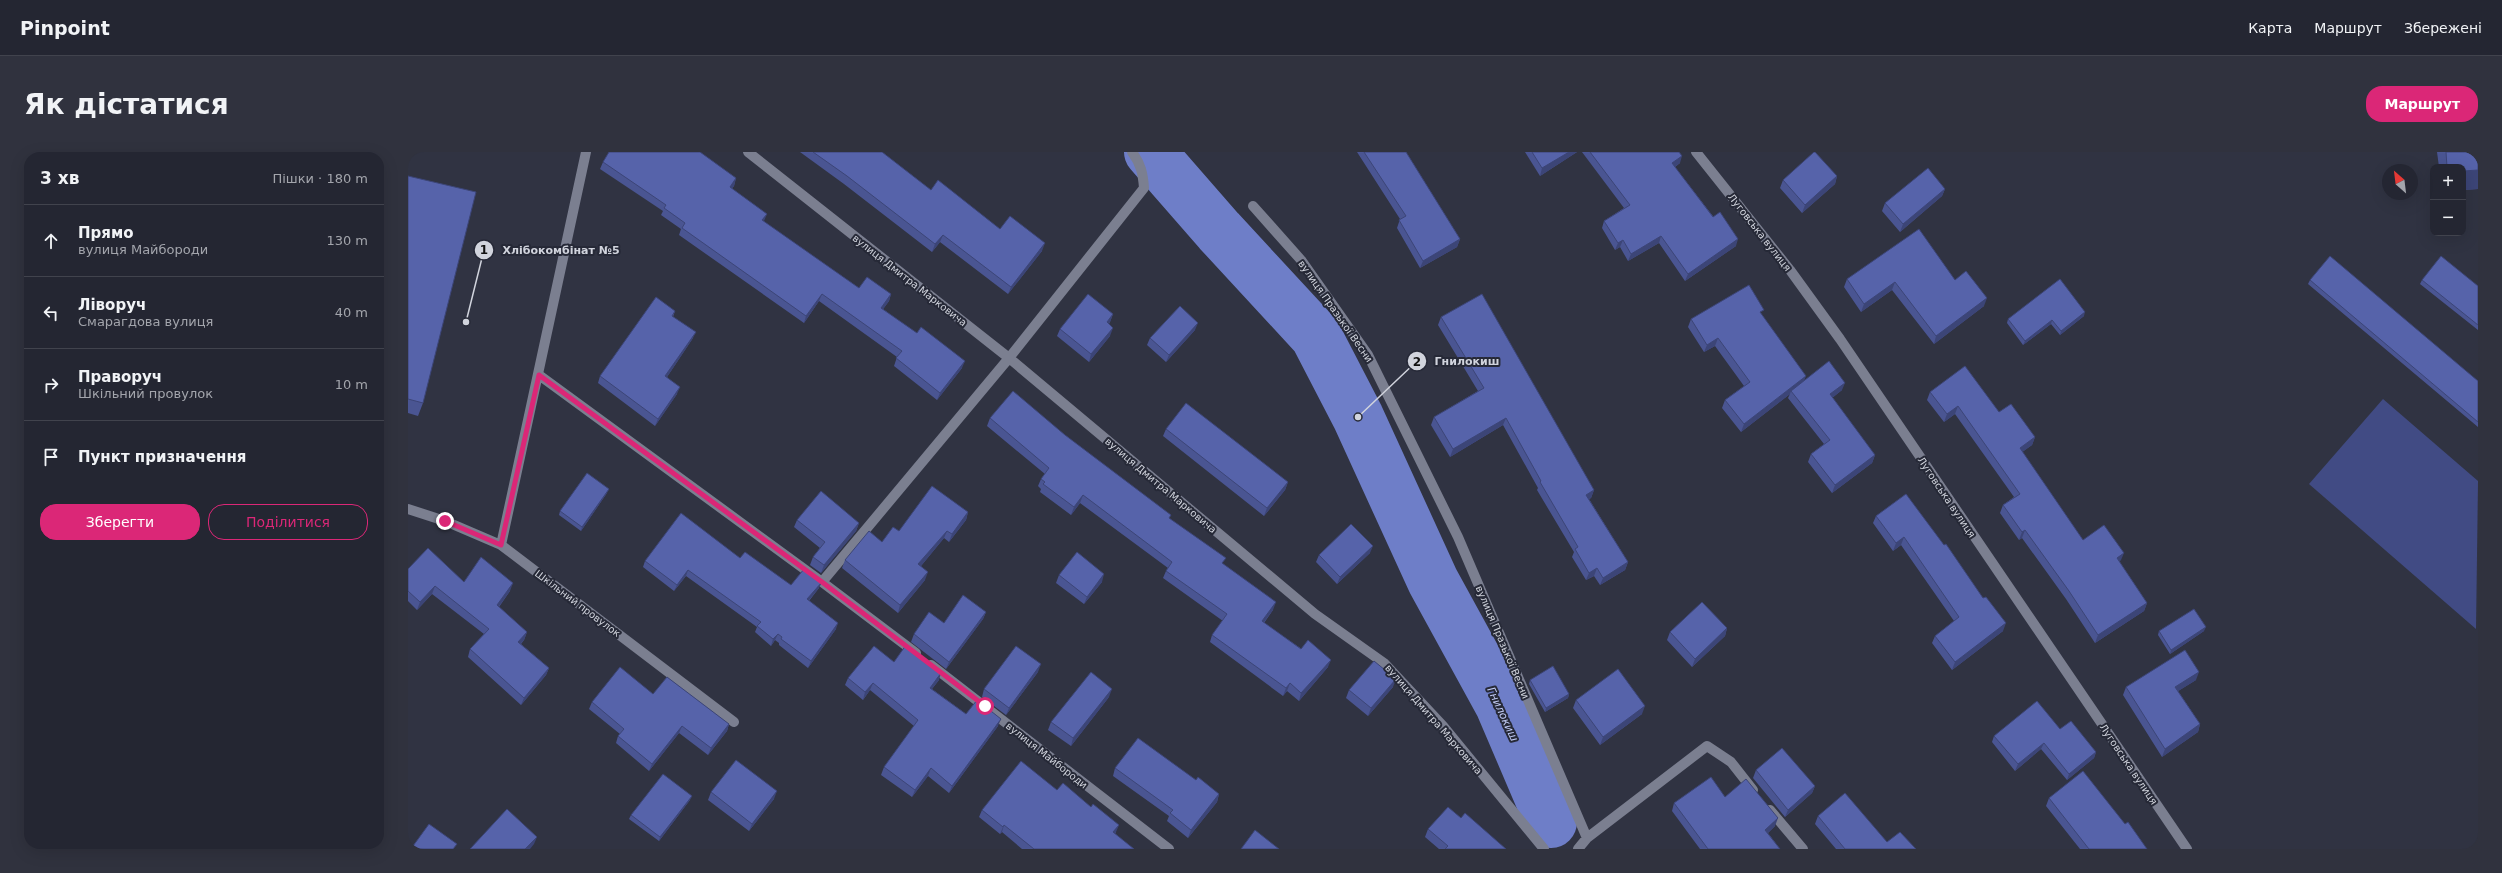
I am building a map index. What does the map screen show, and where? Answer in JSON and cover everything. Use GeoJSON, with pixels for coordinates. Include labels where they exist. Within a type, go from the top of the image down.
{"type":"FeatureCollection","features":[{"type":"Feature","properties":{"kind":"street"},"geometry":{"type":"LineString","coordinates":[[501,545],[539,375],[586,152]]}},
{"type":"Feature","properties":{"kind":"street","name":"вулиця Дмитра Марковича"},"geometry":{"type":"LineString","coordinates":[[748,152],[1009,358],[1316,614],[1384,663],[1443,726],[1544,849]]}},
{"type":"Feature","properties":{"kind":"street"},"geometry":{"type":"LineString","coordinates":[[822,582],[1009,358],[1144,188],[1143,174],[1138,160],[1132,152]]}},
{"type":"Feature","properties":{"kind":"street","name":"Луговська вулиця"},"geometry":{"type":"LineString","coordinates":[[1696,152],[1790,270],[1840,339],[2187,849]]}},
{"type":"Feature","properties":{"kind":"street","name":"вулиця Празької Весни"},"geometry":{"type":"LineString","coordinates":[[1253,206],[1301,260],[1368,355],[1458,537],[1587,838]]}},
{"type":"Feature","properties":{"kind":"street","name":"вулиця Майбороди"},"geometry":{"type":"LineString","coordinates":[[539,375],[822,582],[1169,849]]}},
{"type":"Feature","properties":{"kind":"street","name":"Шкільний провулок"},"geometry":{"type":"LineString","coordinates":[[408,509],[445,521],[501,545],[734,722]]}},
{"type":"Feature","properties":{"kind":"street"},"geometry":{"type":"LineString","coordinates":[[1578,849],[1587,838],[1707,746],[1731,762],[1803,849]]}},
{"type":"Feature","properties":{"kind":"shaded area"},"geometry":{"type":"Polygon","coordinates":[[[2383,399],[2478,481],[2476,629],[2309,484],[2383,399]]]}},
{"type":"Feature","properties":{"kind":"building"},"geometry":{"type":"Polygon","coordinates":[[[609,152],[700,152],[736,178],[730,187],[767,214],[762,220],[859,288],[867,277],[891,294],[881,308],[917,333],[921,327],[965,361],[940,393],[896,358],[902,351],[822,294],[806,316],[682,228],[685,223],[664,208],[666,205],[603,162],[609,152]]]}},
{"type":"Feature","properties":{"kind":"building"},"geometry":{"type":"Polygon","coordinates":[[[813,152],[882,152],[931,190],[938,180],[1000,229],[1010,216],[1045,243],[1011,287],[943,235],[935,244],[847,176],[813,152]]]}},
{"type":"Feature","properties":{"kind":"building"},"geometry":{"type":"Polygon","coordinates":[[[1364,152],[1406,152],[1460,239],[1423,261],[1399,220],[1406,216],[1364,152]]]}},
{"type":"Feature","properties":{"kind":"building"},"geometry":{"type":"Polygon","coordinates":[[[1532,152],[1569,152],[1542,168],[1532,152]]]}},
{"type":"Feature","properties":{"kind":"building"},"geometry":{"type":"Polygon","coordinates":[[[1590,152],[1679,152],[1682,156],[1672,163],[1713,217],[1720,212],[1738,239],[1688,274],[1661,236],[1631,254],[1623,240],[1618,243],[1604,221],[1630,205],[1590,152]]]}},
{"type":"Feature","properties":{"kind":"building"},"geometry":{"type":"Polygon","coordinates":[[[1814,152],[1837,176],[1805,205],[1783,180],[1814,152]]]}},
{"type":"Feature","properties":{"kind":"building"},"geometry":{"type":"Polygon","coordinates":[[[2446,152],[2478,152],[2478,170],[2466,171],[2466,164],[2447,164],[2446,152]]]}},
{"type":"Feature","properties":{"kind":"building"},"geometry":{"type":"Polygon","coordinates":[[[1928,168],[1945,189],[1903,224],[1885,203],[1928,168]]]}},
{"type":"Feature","properties":{"kind":"building"},"geometry":{"type":"Polygon","coordinates":[[[408,176],[476,192],[423,403],[408,399],[408,176]]]}},
{"type":"Feature","properties":{"kind":"building"},"geometry":{"type":"Polygon","coordinates":[[[1919,229],[1955,280],[1966,271],[1987,298],[1936,336],[1895,282],[1864,304],[1847,279],[1919,229]]]}},
{"type":"Feature","properties":{"kind":"building"},"geometry":{"type":"Polygon","coordinates":[[[2330,256],[2478,381],[2478,422],[2310,280],[2330,256]]]}},
{"type":"Feature","properties":{"kind":"building"},"geometry":{"type":"Polygon","coordinates":[[[2441,256],[2478,286],[2478,325],[2422,280],[2441,256]]]}},
{"type":"Feature","properties":{"kind":"building"},"geometry":{"type":"Polygon","coordinates":[[[2060,279],[2085,312],[2061,331],[2052,320],[2025,341],[2008,319],[2060,279]]]}},
{"type":"Feature","properties":{"kind":"building"},"geometry":{"type":"Polygon","coordinates":[[[1749,285],[1764,310],[1760,312],[1806,376],[1744,424],[1725,400],[1750,382],[1718,338],[1707,345],[1691,319],[1749,285]]]}},
{"type":"Feature","properties":{"kind":"building"},"geometry":{"type":"Polygon","coordinates":[[[1088,294],[1113,314],[1107,322],[1113,328],[1091,354],[1060,329],[1088,294]]]}},
{"type":"Feature","properties":{"kind":"building"},"geometry":{"type":"Polygon","coordinates":[[[1482,294],[1594,490],[1586,495],[1628,562],[1603,578],[1597,568],[1589,573],[1575,549],[1578,547],[1540,482],[1541,481],[1506,418],[1453,449],[1434,417],[1484,388],[1441,317],[1482,294]]]}},
{"type":"Feature","properties":{"kind":"building"},"geometry":{"type":"Polygon","coordinates":[[[656,297],[675,311],[672,316],[696,332],[665,376],[680,387],[658,419],[600,376],[656,297]]]}},
{"type":"Feature","properties":{"kind":"building"},"geometry":{"type":"Polygon","coordinates":[[[1180,306],[1198,323],[1169,355],[1150,338],[1180,306]]]}},
{"type":"Feature","properties":{"kind":"building"},"geometry":{"type":"Polygon","coordinates":[[[1829,361],[1845,383],[1830,394],[1875,455],[1835,485],[1811,454],[1830,440],[1791,391],[1829,361]]]}},
{"type":"Feature","properties":{"kind":"building"},"geometry":{"type":"Polygon","coordinates":[[[1965,366],[1999,412],[2011,404],[2035,437],[2020,448],[2083,540],[2104,525],[2124,553],[2117,558],[2147,603],[2098,635],[2069,591],[2025,530],[2022,532],[2003,505],[2020,494],[1958,406],[1947,414],[1930,392],[1965,366]]]}},
{"type":"Feature","properties":{"kind":"building"},"geometry":{"type":"Polygon","coordinates":[[[1013,391],[1065,435],[1171,515],[1169,518],[1226,558],[1222,563],[1276,602],[1262,621],[1301,649],[1308,640],[1331,660],[1301,693],[1290,683],[1286,688],[1212,635],[1227,614],[1166,571],[1172,562],[1083,495],[1074,507],[1043,484],[1045,482],[1041,479],[1049,468],[990,418],[1013,391]]]}},
{"type":"Feature","properties":{"kind":"building"},"geometry":{"type":"Polygon","coordinates":[[[1186,403],[1288,482],[1267,508],[1166,429],[1186,403]]]}},
{"type":"Feature","properties":{"kind":"building"},"geometry":{"type":"Polygon","coordinates":[[[587,473],[609,489],[582,527],[560,511],[587,473]]]}},
{"type":"Feature","properties":{"kind":"building"},"geometry":{"type":"Polygon","coordinates":[[[932,486],[968,512],[952,534],[947,531],[918,564],[928,572],[900,605],[845,560],[869,531],[882,542],[893,527],[899,531],[932,486]]]}},
{"type":"Feature","properties":{"kind":"building"},"geometry":{"type":"Polygon","coordinates":[[[821,491],[859,523],[824,565],[813,557],[825,542],[797,520],[821,491]]]}},
{"type":"Feature","properties":{"kind":"building"},"geometry":{"type":"Polygon","coordinates":[[[1906,494],[1944,545],[1946,544],[1983,598],[1986,597],[2006,623],[1955,662],[1935,636],[1959,617],[1904,537],[1896,543],[1876,516],[1906,494]]]}},
{"type":"Feature","properties":{"kind":"building"},"geometry":{"type":"Polygon","coordinates":[[[681,513],[740,558],[745,552],[791,585],[804,569],[822,582],[807,599],[838,623],[811,661],[781,639],[782,637],[778,634],[773,639],[757,626],[761,622],[688,570],[677,585],[645,561],[681,513]]]}},
{"type":"Feature","properties":{"kind":"building"},"geometry":{"type":"Polygon","coordinates":[[[1351,524],[1373,546],[1340,577],[1319,555],[1351,524]]]}},
{"type":"Feature","properties":{"kind":"building"},"geometry":{"type":"Polygon","coordinates":[[[428,548],[464,582],[481,557],[513,583],[497,605],[527,632],[518,642],[549,668],[524,698],[470,649],[489,629],[435,586],[420,602],[408,591],[408,569],[428,548]]]}},
{"type":"Feature","properties":{"kind":"building"},"geometry":{"type":"Polygon","coordinates":[[[1077,552],[1104,574],[1087,597],[1059,575],[1077,552]]]}},
{"type":"Feature","properties":{"kind":"building"},"geometry":{"type":"Polygon","coordinates":[[[963,595],[986,612],[949,662],[914,634],[929,612],[944,623],[963,595]]]}},
{"type":"Feature","properties":{"kind":"building"},"geometry":{"type":"Polygon","coordinates":[[[1702,602],[1727,628],[1695,659],[1670,632],[1702,602]]]}},
{"type":"Feature","properties":{"kind":"building"},"geometry":{"type":"Polygon","coordinates":[[[2194,609],[2206,627],[2171,650],[2159,631],[2194,609]]]}},
{"type":"Feature","properties":{"kind":"building"},"geometry":{"type":"Polygon","coordinates":[[[906,645],[941,673],[930,688],[966,714],[977,700],[1001,719],[952,786],[931,768],[915,790],[884,767],[918,720],[873,683],[865,692],[848,678],[874,646],[894,662],[906,645]]]}},
{"type":"Feature","properties":{"kind":"building"},"geometry":{"type":"Polygon","coordinates":[[[1016,646],[1041,664],[1009,708],[984,689],[1016,646]]]}},
{"type":"Feature","properties":{"kind":"building"},"geometry":{"type":"Polygon","coordinates":[[[2185,650],[2199,672],[2175,687],[2200,724],[2165,749],[2126,687],[2185,650]]]}},
{"type":"Feature","properties":{"kind":"building"},"geometry":{"type":"Polygon","coordinates":[[[1374,661],[1396,679],[1371,708],[1349,690],[1374,661]]]}},
{"type":"Feature","properties":{"kind":"building"},"geometry":{"type":"Polygon","coordinates":[[[1553,666],[1569,694],[1546,708],[1530,680],[1553,666]]]}},
{"type":"Feature","properties":{"kind":"building"},"geometry":{"type":"Polygon","coordinates":[[[620,667],[653,694],[667,677],[729,724],[711,748],[682,726],[652,764],[618,736],[624,729],[592,702],[620,667]]]}},
{"type":"Feature","properties":{"kind":"building"},"geometry":{"type":"Polygon","coordinates":[[[1618,669],[1645,706],[1603,737],[1576,700],[1618,669]]]}},
{"type":"Feature","properties":{"kind":"building"},"geometry":{"type":"Polygon","coordinates":[[[1091,672],[1112,689],[1073,738],[1051,722],[1091,672]]]}},
{"type":"Feature","properties":{"kind":"building"},"geometry":{"type":"Polygon","coordinates":[[[2037,701],[2060,729],[2071,721],[2096,752],[2069,774],[2044,743],[2018,764],[1994,736],[2037,701]]]}},
{"type":"Feature","properties":{"kind":"building"},"geometry":{"type":"Polygon","coordinates":[[[1138,738],[1196,780],[1198,777],[1219,794],[1191,830],[1170,813],[1173,810],[1115,768],[1138,738]]]}},
{"type":"Feature","properties":{"kind":"building"},"geometry":{"type":"Polygon","coordinates":[[[1782,748],[1815,786],[1788,810],[1756,770],[1782,748]]]}},
{"type":"Feature","properties":{"kind":"building"},"geometry":{"type":"Polygon","coordinates":[[[736,760],[777,791],[752,824],[711,792],[736,760]]]}},
{"type":"Feature","properties":{"kind":"building"},"geometry":{"type":"Polygon","coordinates":[[[1021,761],[1057,790],[1063,783],[1091,807],[1093,804],[1119,825],[1113,832],[1134,849],[1034,849],[1004,825],[1003,827],[982,810],[1021,761]]]}},
{"type":"Feature","properties":{"kind":"building"},"geometry":{"type":"Polygon","coordinates":[[[2083,771],[2125,824],[2128,822],[2147,849],[2089,849],[2049,798],[2083,771]]]}},
{"type":"Feature","properties":{"kind":"building"},"geometry":{"type":"Polygon","coordinates":[[[663,774],[692,796],[660,837],[631,815],[663,774]]]}},
{"type":"Feature","properties":{"kind":"building"},"geometry":{"type":"Polygon","coordinates":[[[1711,777],[1725,797],[1746,779],[1778,818],[1765,830],[1780,849],[1708,849],[1674,803],[1711,777]]]}},
{"type":"Feature","properties":{"kind":"building"},"geometry":{"type":"Polygon","coordinates":[[[1845,793],[1887,842],[1900,832],[1916,849],[1845,849],[1818,816],[1845,793]]]}},
{"type":"Feature","properties":{"kind":"building"},"geometry":{"type":"Polygon","coordinates":[[[1448,807],[1461,818],[1465,813],[1506,849],[1445,849],[1448,846],[1428,829],[1448,807]]]}},
{"type":"Feature","properties":{"kind":"building"},"geometry":{"type":"Polygon","coordinates":[[[507,809],[537,837],[525,849],[470,849],[507,809]]]}},
{"type":"Feature","properties":{"kind":"building"},"geometry":{"type":"Polygon","coordinates":[[[429,824],[457,844],[453,849],[408,849],[408,842],[413,846],[429,824]]]}},
{"type":"Feature","properties":{"kind":"building"},"geometry":{"type":"Polygon","coordinates":[[[1255,830],[1279,849],[1241,849],[1255,830]]]}},
{"type":"Feature","properties":{"kind":"waterway","name":"Гнилокиш"},"geometry":{"type":"LineString","coordinates":[[1150,152],[1219,231],[1316,336],[1358,417],[1433,581],[1501,705],[1551,822]]}},
{"type":"Feature","properties":{"kind":"place","name":"Хлібокомбінат №5"},"geometry":{"type":"Point","coordinates":[466,322]}},
{"type":"Feature","properties":{"kind":"place","name":"Гнилокиш"},"geometry":{"type":"Point","coordinates":[1358,417]}},
{"type":"Feature","properties":{"kind":"route"},"geometry":{"type":"LineString","coordinates":[[445,521],[501,545],[539,375],[822,582],[985,706]]}}]}
